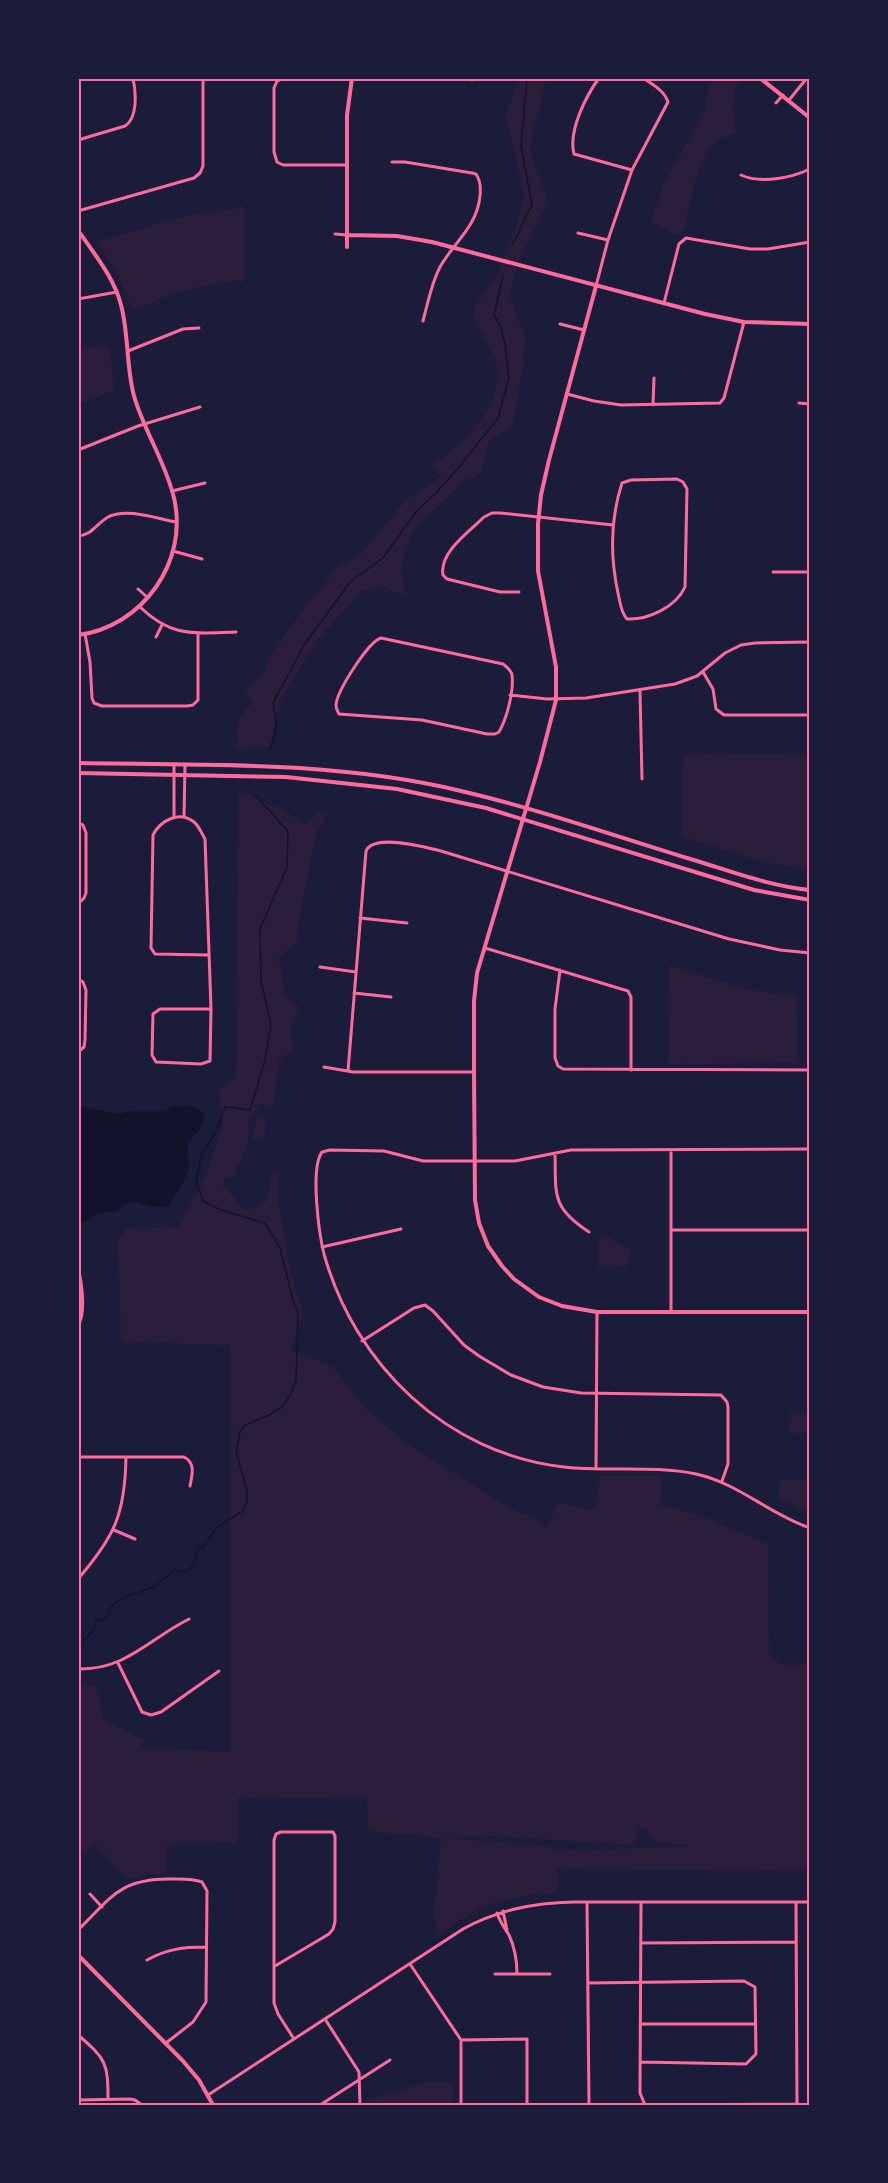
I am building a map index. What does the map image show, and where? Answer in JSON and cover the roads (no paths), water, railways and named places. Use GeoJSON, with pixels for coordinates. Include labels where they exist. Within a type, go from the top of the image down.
{"type":"FeatureCollection","features":[{"type":"Feature","properties":{"kind":"street"},"geometry":{"type":"LineString","coordinates":[[78,140],[130,123],[134,113],[133,78]]}},
{"type":"Feature","properties":{"kind":"street"},"geometry":{"type":"LineString","coordinates":[[78,211],[194,178],[200,173],[203,166],[204,78]]}},
{"type":"Feature","properties":{"kind":"street"},"geometry":{"type":"LineString","coordinates":[[284,78],[277,81],[274,88],[274,152],[277,162],[283,165],[347,165]]}},
{"type":"Feature","properties":{"kind":"street"},"geometry":{"type":"LineString","coordinates":[[346,247],[347,115],[352,78]]}},
{"type":"Feature","properties":{"kind":"street"},"geometry":{"type":"LineString","coordinates":[[599,78],[582,105],[573,141],[574,154],[632,170]]}},
{"type":"Feature","properties":{"kind":"street"},"geometry":{"type":"LineString","coordinates":[[644,78],[661,90],[668,102],[632,170],[608,240],[549,460],[538,518],[536,550],[538,571],[556,667],[556,700],[477,973],[474,1001],[475,1200],[479,1223],[489,1246],[502,1266],[514,1279],[539,1297],[562,1306],[597,1312],[810,1312]]}},
{"type":"Feature","properties":{"kind":"street"},"geometry":{"type":"LineString","coordinates":[[760,78],[810,118]]}},
{"type":"Feature","properties":{"kind":"street"},"geometry":{"type":"LineString","coordinates":[[789,100],[807,78]]}},
{"type":"Feature","properties":{"kind":"street"},"geometry":{"type":"LineString","coordinates":[[776,103],[783,95]]}},
{"type":"Feature","properties":{"kind":"street"},"geometry":{"type":"LineString","coordinates":[[392,162],[405,162],[472,173],[478,176],[480,193],[476,215],[466,234],[437,273],[423,321]]}},
{"type":"Feature","properties":{"kind":"street"},"geometry":{"type":"LineString","coordinates":[[741,175],[750,179],[766,179],[810,169]]}},
{"type":"Feature","properties":{"kind":"street"},"geometry":{"type":"LineString","coordinates":[[78,230],[106,271],[117,292],[123,313],[132,386],[172,491],[176,522],[173,551],[160,582],[148,598],[140,607],[116,623],[78,635]]}},
{"type":"Feature","properties":{"kind":"street"},"geometry":{"type":"LineString","coordinates":[[578,233],[608,240]]}},
{"type":"Feature","properties":{"kind":"street"},"geometry":{"type":"LineString","coordinates":[[335,234],[397,236],[455,248],[744,322],[810,324]]}},
{"type":"Feature","properties":{"kind":"street"},"geometry":{"type":"LineString","coordinates":[[664,303],[679,244],[686,238],[750,249],[768,249],[810,242]]}},
{"type":"Feature","properties":{"kind":"street"},"geometry":{"type":"LineString","coordinates":[[78,299],[117,292]]}},
{"type":"Feature","properties":{"kind":"street"},"geometry":{"type":"LineString","coordinates":[[567,394],[613,404],[720,404],[724,398],[744,322]]}},
{"type":"Feature","properties":{"kind":"street"},"geometry":{"type":"LineString","coordinates":[[560,324],[585,330]]}},
{"type":"Feature","properties":{"kind":"street"},"geometry":{"type":"LineString","coordinates":[[128,351],[183,330],[199,328]]}},
{"type":"Feature","properties":{"kind":"street"},"geometry":{"type":"LineString","coordinates":[[653,405],[654,378]]}},
{"type":"Feature","properties":{"kind":"street"},"geometry":{"type":"LineString","coordinates":[[799,404],[810,404]]}},
{"type":"Feature","properties":{"kind":"street"},"geometry":{"type":"LineString","coordinates":[[78,450],[145,424],[200,407]]}},
{"type":"Feature","properties":{"kind":"street"},"geometry":{"type":"LineString","coordinates":[[677,479],[685,484],[687,489],[686,582],[681,595],[664,609],[632,620],[625,618],[612,560],[613,525],[620,489],[624,482],[677,479]]}},
{"type":"Feature","properties":{"kind":"street"},"geometry":{"type":"LineString","coordinates":[[172,491],[205,483]]}},
{"type":"Feature","properties":{"kind":"street"},"geometry":{"type":"LineString","coordinates":[[78,536],[91,532],[103,521],[116,514],[132,514],[176,522]]}},
{"type":"Feature","properties":{"kind":"street"},"geometry":{"type":"LineString","coordinates":[[519,592],[500,592],[447,579],[442,575],[444,562],[455,545],[488,514],[613,525]]}},
{"type":"Feature","properties":{"kind":"street"},"geometry":{"type":"LineString","coordinates":[[173,551],[202,559]]}},
{"type":"Feature","properties":{"kind":"street"},"geometry":{"type":"LineString","coordinates":[[773,572],[810,572]]}},
{"type":"Feature","properties":{"kind":"street"},"geometry":{"type":"LineString","coordinates":[[138,589],[148,598]]}},
{"type":"Feature","properties":{"kind":"street"},"geometry":{"type":"LineString","coordinates":[[140,607],[162,625],[178,630],[198,633],[236,632]]}},
{"type":"Feature","properties":{"kind":"street"},"geometry":{"type":"LineString","coordinates":[[156,637],[162,625]]}},
{"type":"Feature","properties":{"kind":"street"},"geometry":{"type":"LineString","coordinates":[[85,634],[94,703],[102,706],[187,706],[193,705],[198,700],[198,633]]}},
{"type":"Feature","properties":{"kind":"street"},"geometry":{"type":"LineString","coordinates":[[381,638],[503,664],[512,674],[510,695],[501,729],[495,734],[422,720],[343,716],[339,714],[336,707],[346,681],[370,645],[381,638]]}},
{"type":"Feature","properties":{"kind":"street"},"geometry":{"type":"LineString","coordinates":[[510,695],[556,700],[593,698],[681,683],[703,672],[725,653],[741,645],[810,642]]}},
{"type":"Feature","properties":{"kind":"street"},"geometry":{"type":"LineString","coordinates":[[703,672],[713,689],[716,709],[724,715],[810,715]]}},
{"type":"Feature","properties":{"kind":"street"},"geometry":{"type":"LineString","coordinates":[[640,690],[642,779]]}},
{"type":"Feature","properties":{"kind":"street"},"geometry":{"type":"LineString","coordinates":[[78,763],[274,766],[354,772],[460,790],[757,879],[810,890]]}},
{"type":"Feature","properties":{"kind":"street"},"geometry":{"type":"LineString","coordinates":[[174,764],[174,817]]}},
{"type":"Feature","properties":{"kind":"street"},"geometry":{"type":"LineString","coordinates":[[184,817],[185,765]]}},
{"type":"Feature","properties":{"kind":"street"},"geometry":{"type":"LineString","coordinates":[[78,773],[286,777],[352,783],[429,795],[522,819],[754,890],[810,900]]}},
{"type":"Feature","properties":{"kind":"street"},"geometry":{"type":"LineString","coordinates":[[208,955],[155,954],[151,948],[153,835],[158,825],[174,817],[184,817],[195,823],[205,839],[211,1009],[210,1061],[201,1064],[156,1062],[152,1055],[153,1014],[160,1009],[211,1009]]}},
{"type":"Feature","properties":{"kind":"street"},"geometry":{"type":"LineString","coordinates":[[78,823],[86,832],[86,893],[78,904]]}},
{"type":"Feature","properties":{"kind":"street"},"geometry":{"type":"LineString","coordinates":[[348,1071],[366,851],[368,846],[375,842],[420,846],[729,939],[780,950],[810,953]]}},
{"type":"Feature","properties":{"kind":"street"},"geometry":{"type":"LineString","coordinates":[[360,918],[407,922]]}},
{"type":"Feature","properties":{"kind":"street"},"geometry":{"type":"LineString","coordinates":[[483,947],[625,989],[631,993],[631,1070]]}},
{"type":"Feature","properties":{"kind":"street"},"geometry":{"type":"LineString","coordinates":[[320,967],[356,972]]}},
{"type":"Feature","properties":{"kind":"street"},"geometry":{"type":"LineString","coordinates":[[560,970],[555,1009],[555,1058],[558,1066],[563,1069],[810,1070]]}},
{"type":"Feature","properties":{"kind":"street"},"geometry":{"type":"LineString","coordinates":[[78,979],[83,981],[86,990],[85,1040],[84,1047],[78,1052]]}},
{"type":"Feature","properties":{"kind":"street"},"geometry":{"type":"LineString","coordinates":[[354,993],[390,997]]}},
{"type":"Feature","properties":{"kind":"street"},"geometry":{"type":"LineString","coordinates":[[324,1067],[348,1071],[474,1072]]}},
{"type":"Feature","properties":{"kind":"street"},"geometry":{"type":"LineString","coordinates":[[810,1149],[571,1150],[523,1161],[423,1161],[377,1151],[330,1150],[322,1152],[316,1164],[317,1210],[322,1246],[334,1287],[362,1341],[377,1362],[410,1397],[435,1417],[469,1438],[507,1454],[561,1467],[682,1471],[722,1481],[776,1513],[810,1528]]}},
{"type":"Feature","properties":{"kind":"street"},"geometry":{"type":"LineString","coordinates":[[671,1150],[671,1312]]}},
{"type":"Feature","properties":{"kind":"street"},"geometry":{"type":"LineString","coordinates":[[555,1153],[556,1191],[559,1204],[572,1221],[589,1232]]}},
{"type":"Feature","properties":{"kind":"street"},"geometry":{"type":"LineString","coordinates":[[322,1246],[401,1229]]}},
{"type":"Feature","properties":{"kind":"street"},"geometry":{"type":"LineString","coordinates":[[671,1230],[810,1230]]}},
{"type":"Feature","properties":{"kind":"street"},"geometry":{"type":"LineString","coordinates":[[78,1269],[82,1283],[82,1316],[78,1325]]}},
{"type":"Feature","properties":{"kind":"street"},"geometry":{"type":"LineString","coordinates":[[362,1341],[414,1308],[425,1305],[464,1345],[511,1375],[543,1387],[596,1394],[717,1394],[724,1398],[728,1407],[728,1464],[722,1481]]}},
{"type":"Feature","properties":{"kind":"street"},"geometry":{"type":"LineString","coordinates":[[596,1469],[597,1312]]}},
{"type":"Feature","properties":{"kind":"street"},"geometry":{"type":"LineString","coordinates":[[78,1457],[184,1457],[191,1461],[192,1465],[190,1486]]}},
{"type":"Feature","properties":{"kind":"street"},"geometry":{"type":"LineString","coordinates":[[78,1579],[96,1559],[114,1530],[125,1494],[126,1457]]}},
{"type":"Feature","properties":{"kind":"street"},"geometry":{"type":"LineString","coordinates":[[114,1530],[135,1539]]}},
{"type":"Feature","properties":{"kind":"street"},"geometry":{"type":"LineString","coordinates":[[78,1669],[92,1669],[118,1663],[189,1619]]}},
{"type":"Feature","properties":{"kind":"street"},"geometry":{"type":"LineString","coordinates":[[118,1663],[142,1712],[151,1715],[161,1712],[219,1671]]}},
{"type":"Feature","properties":{"kind":"street"},"geometry":{"type":"LineString","coordinates":[[275,1966],[329,1934],[333,1929],[335,1922],[335,1836],[333,1832],[281,1832],[276,1834],[274,1840],[275,2010],[294,2039]]}},
{"type":"Feature","properties":{"kind":"street"},"geometry":{"type":"LineString","coordinates":[[78,1930],[122,1888],[140,1881],[202,1882],[207,1891],[206,2002],[194,2022],[166,2043]]}},
{"type":"Feature","properties":{"kind":"street"},"geometry":{"type":"LineString","coordinates":[[90,1894],[102,1907]]}},
{"type":"Feature","properties":{"kind":"street"},"geometry":{"type":"LineString","coordinates":[[587,1902],[589,2105]]}},
{"type":"Feature","properties":{"kind":"street"},"geometry":{"type":"LineString","coordinates":[[208,2095],[464,1929],[503,1911],[542,1903],[810,1902]]}},
{"type":"Feature","properties":{"kind":"street"},"geometry":{"type":"LineString","coordinates":[[641,1903],[640,2093],[643,2105],[796,2104],[796,1903]]}},
{"type":"Feature","properties":{"kind":"street"},"geometry":{"type":"LineString","coordinates":[[503,1911],[507,1932],[517,1959],[517,1974]]}},
{"type":"Feature","properties":{"kind":"street"},"geometry":{"type":"LineString","coordinates":[[497,1913],[507,1932]]}},
{"type":"Feature","properties":{"kind":"street"},"geometry":{"type":"LineString","coordinates":[[641,1943],[796,1942]]}},
{"type":"Feature","properties":{"kind":"street"},"geometry":{"type":"LineString","coordinates":[[147,1960],[174,1948],[206,1947]]}},
{"type":"Feature","properties":{"kind":"street"},"geometry":{"type":"LineString","coordinates":[[78,1955],[191,2070],[213,2105]]}},
{"type":"Feature","properties":{"kind":"street"},"geometry":{"type":"LineString","coordinates":[[410,1964],[461,2040],[461,2105]]}},
{"type":"Feature","properties":{"kind":"street"},"geometry":{"type":"LineString","coordinates":[[495,1974],[550,1974]]}},
{"type":"Feature","properties":{"kind":"street"},"geometry":{"type":"LineString","coordinates":[[588,1983],[744,1981],[755,1987],[756,2054],[746,2064],[640,2062]]}},
{"type":"Feature","properties":{"kind":"street"},"geometry":{"type":"LineString","coordinates":[[325,2019],[358,2072],[360,2105]]}},
{"type":"Feature","properties":{"kind":"street"},"geometry":{"type":"LineString","coordinates":[[640,2024],[754,2024]]}},
{"type":"Feature","properties":{"kind":"street"},"geometry":{"type":"LineString","coordinates":[[78,2035],[106,2065],[108,2099]]}},
{"type":"Feature","properties":{"kind":"street"},"geometry":{"type":"LineString","coordinates":[[461,2040],[527,2039],[527,2105]]}},
{"type":"Feature","properties":{"kind":"street"},"geometry":{"type":"LineString","coordinates":[[320,2105],[390,2060]]}},
{"type":"Feature","properties":{"kind":"street"},"geometry":{"type":"LineString","coordinates":[[79,2105],[78,2100],[108,2099],[135,2100],[142,2105]]}},
{"type":"Feature","properties":{"kind":"waterway"},"geometry":{"type":"LineString","coordinates":[[512,246],[532,205],[521,146],[527,78]]}},
{"type":"Feature","properties":{"kind":"waterway"},"geometry":{"type":"LineString","coordinates":[[271,749],[277,726],[273,703],[306,642],[351,581],[383,558],[416,512],[459,467],[498,418],[509,378],[501,327],[494,315],[503,276]]}},
{"type":"Feature","properties":{"kind":"waterway"},"geometry":{"type":"LineString","coordinates":[[78,1646],[93,1631],[96,1620],[107,1617],[114,1603],[149,1589],[174,1570],[186,1572],[195,1562],[199,1546],[203,1548],[214,1531],[243,1511],[247,1502],[247,1491],[236,1451],[240,1432],[245,1425],[282,1407],[296,1380],[298,1312],[280,1248],[265,1223],[221,1210],[203,1201],[196,1180],[202,1154],[216,1132],[225,1107],[250,1110],[265,1060],[271,1024],[261,981],[260,929],[287,867],[288,831],[256,796]]}}]}
